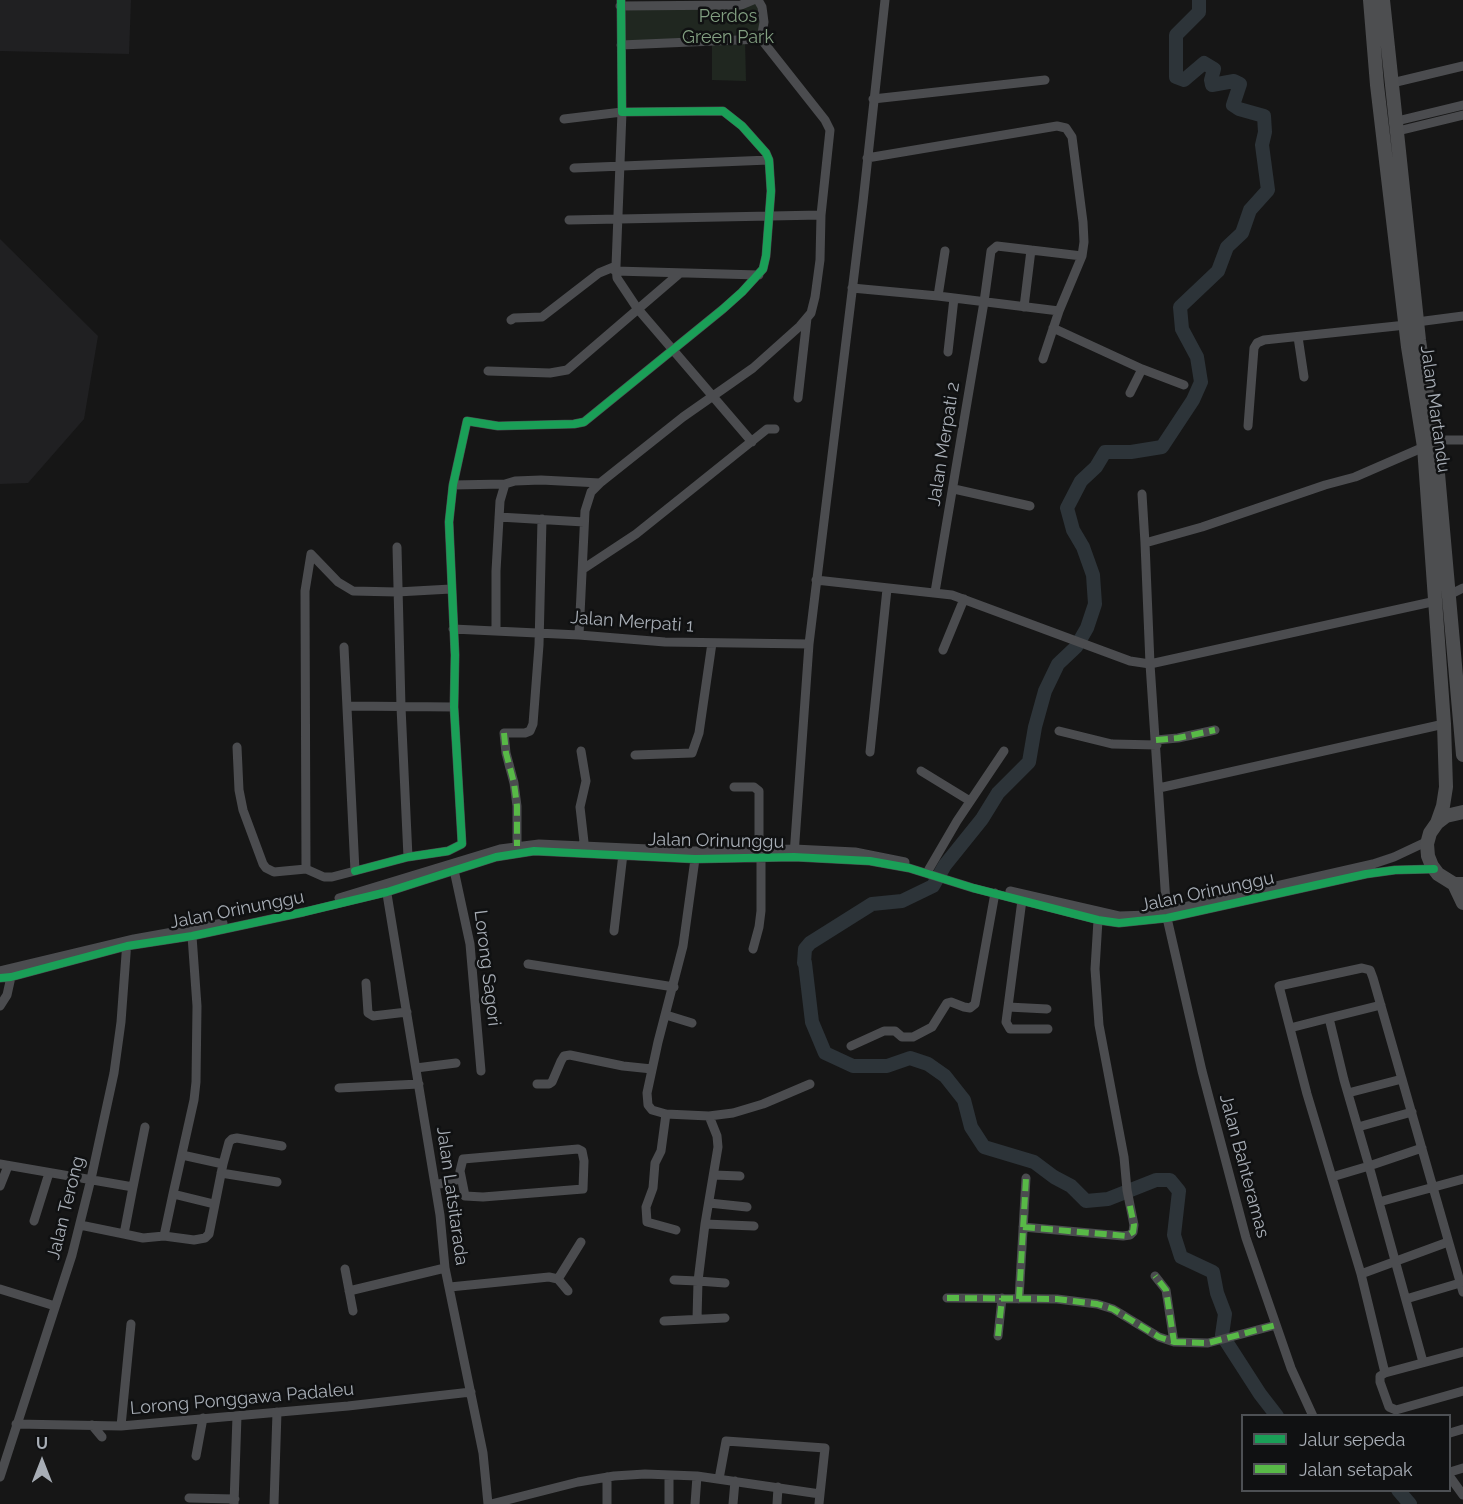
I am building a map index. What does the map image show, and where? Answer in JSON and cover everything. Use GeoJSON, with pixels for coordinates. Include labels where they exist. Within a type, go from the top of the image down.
{"type":"FeatureCollection","features":[{"type":"Feature","properties":{"kind":"highway","name":"Jalan Martandu"},"geometry":{"type":"LineString","coordinates":[[1370,0],[1377,85],[1430,444],[1442,598],[1446,787],[1443,806],[1428,841]]}},
{"type":"Feature","properties":{"kind":"highway","name":"Jalan Martandu"},"geometry":{"type":"LineString","coordinates":[[1383,0],[1397,126],[1405,269]]}},
{"type":"Feature","properties":{"kind":"highway","name":"Jalan Martandu"},"geometry":{"type":"LineString","coordinates":[[1442,598],[1461,720],[1463,755]]}},
{"type":"Feature","properties":{"kind":"highway"},"geometry":{"type":"LineString","coordinates":[[1437,823],[1454,813],[1463,812]]}},
{"type":"Feature","properties":{"kind":"highway"},"geometry":{"type":"LineString","coordinates":[[1428,841],[1428,856],[1434,869],[1438,874],[1459,884],[1463,903]]}},
{"type":"Feature","properties":{"kind":"street"},"geometry":{"type":"LineString","coordinates":[[752,442],[637,309],[621,286],[615,268],[622,112],[621,3],[741,5],[753,0]]}},
{"type":"Feature","properties":{"kind":"street"},"geometry":{"type":"LineString","coordinates":[[579,635],[584,522],[591,492],[713,395],[753,368],[811,313],[820,260],[821,215],[830,130],[825,120],[761,39],[764,22],[762,7],[758,0]]}},
{"type":"Feature","properties":{"kind":"street"},"geometry":{"type":"LineString","coordinates":[[794,853],[809,644],[885,0]]}},
{"type":"Feature","properties":{"kind":"street"},"geometry":{"type":"LineString","coordinates":[[621,45],[761,39]]}},
{"type":"Feature","properties":{"kind":"street"},"geometry":{"type":"LineString","coordinates":[[1392,83],[1463,66]]}},
{"type":"Feature","properties":{"kind":"street"},"geometry":{"type":"LineString","coordinates":[[873,99],[1045,80]]}},
{"type":"Feature","properties":{"kind":"street"},"geometry":{"type":"LineString","coordinates":[[1397,126],[1463,105]]}},
{"type":"Feature","properties":{"kind":"street"},"geometry":{"type":"LineString","coordinates":[[466,863],[460,846],[462,839],[454,707],[449,522],[453,485],[467,421],[498,426],[584,422],[742,292],[759,275],[766,256],[770,216],[769,160],[754,137],[730,115],[723,111],[622,112],[564,120]]}},
{"type":"Feature","properties":{"kind":"street"},"geometry":{"type":"LineString","coordinates":[[1397,126],[1463,115]]}},
{"type":"Feature","properties":{"kind":"street"},"geometry":{"type":"LineString","coordinates":[[867,158],[1057,126],[1066,128],[1072,137],[1083,222],[1082,256],[1059,311],[1043,359]]}},
{"type":"Feature","properties":{"kind":"street"},"geometry":{"type":"LineString","coordinates":[[574,168],[769,160]]}},
{"type":"Feature","properties":{"kind":"street"},"geometry":{"type":"LineString","coordinates":[[569,220],[821,215]]}},
{"type":"Feature","properties":{"kind":"street","name":"Jalan Merpati 2"},"geometry":{"type":"LineString","coordinates":[[935,592],[954,489],[992,248],[997,246],[1031,250]]}},
{"type":"Feature","properties":{"kind":"street"},"geometry":{"type":"LineString","coordinates":[[1024,307],[1031,250],[1082,256]]}},
{"type":"Feature","properties":{"kind":"street"},"geometry":{"type":"LineString","coordinates":[[938,296],[945,251]]}},
{"type":"Feature","properties":{"kind":"street"},"geometry":{"type":"LineString","coordinates":[[511,320],[542,317],[599,273],[615,268],[680,273],[759,275]]}},
{"type":"Feature","properties":{"kind":"street"},"geometry":{"type":"LineString","coordinates":[[488,371],[562,372],[680,273]]}},
{"type":"Feature","properties":{"kind":"street"},"geometry":{"type":"LineString","coordinates":[[852,288],[1059,311]]}},
{"type":"Feature","properties":{"kind":"street"},"geometry":{"type":"LineString","coordinates":[[948,352],[954,298]]}},
{"type":"Feature","properties":{"kind":"street"},"geometry":{"type":"LineString","coordinates":[[1248,426],[1254,348],[1257,343],[1264,340],[1463,316]]}},
{"type":"Feature","properties":{"kind":"street"},"geometry":{"type":"LineString","coordinates":[[798,398],[807,318]]}},
{"type":"Feature","properties":{"kind":"street"},"geometry":{"type":"LineString","coordinates":[[1053,328],[1142,369],[1184,385]]}},
{"type":"Feature","properties":{"kind":"street"},"geometry":{"type":"LineString","coordinates":[[1298,337],[1304,377]]}},
{"type":"Feature","properties":{"kind":"street"},"geometry":{"type":"LineString","coordinates":[[1130,393],[1142,369]]}},
{"type":"Feature","properties":{"kind":"street"},"geometry":{"type":"LineString","coordinates":[[583,569],[636,534],[767,429],[775,429]]}},
{"type":"Feature","properties":{"kind":"street"},"geometry":{"type":"LineString","coordinates":[[1145,543],[1202,527],[1354,477],[1430,444],[1463,440]]}},
{"type":"Feature","properties":{"kind":"street"},"geometry":{"type":"LineString","coordinates":[[453,485],[505,484],[515,481],[541,480],[600,483]]}},
{"type":"Feature","properties":{"kind":"street"},"geometry":{"type":"LineString","coordinates":[[496,630],[499,517],[501,495],[505,484]]}},
{"type":"Feature","properties":{"kind":"street"},"geometry":{"type":"LineString","coordinates":[[954,489],[1030,506]]}},
{"type":"Feature","properties":{"kind":"street","name":"Jalan Bahteramas"},"geometry":{"type":"LineString","coordinates":[[1142,494],[1166,915],[1223,1156],[1246,1238],[1291,1368],[1312,1414]]}},
{"type":"Feature","properties":{"kind":"street"},"geometry":{"type":"LineString","coordinates":[[499,517],[584,522]]}},
{"type":"Feature","properties":{"kind":"street"},"geometry":{"type":"LineString","coordinates":[[517,846],[517,806],[504,733],[525,733],[531,729],[537,687],[542,519]]}},
{"type":"Feature","properties":{"kind":"street"},"geometry":{"type":"LineString","coordinates":[[397,547],[408,857]]}},
{"type":"Feature","properties":{"kind":"street"},"geometry":{"type":"LineString","coordinates":[[306,869],[305,591],[311,554],[338,582],[353,591],[397,592],[451,589]]}},
{"type":"Feature","properties":{"kind":"street"},"geometry":{"type":"LineString","coordinates":[[816,580],[887,589],[935,592],[964,600],[1130,661],[1150,664],[1442,598],[1463,588]]}},
{"type":"Feature","properties":{"kind":"street"},"geometry":{"type":"LineString","coordinates":[[870,752],[887,589]]}},
{"type":"Feature","properties":{"kind":"street"},"geometry":{"type":"LineString","coordinates":[[943,650],[964,600]]}},
{"type":"Feature","properties":{"kind":"street","name":"Jalan Merpati 1"},"geometry":{"type":"LineString","coordinates":[[453,629],[631,640],[809,644]]}},
{"type":"Feature","properties":{"kind":"street"},"geometry":{"type":"LineString","coordinates":[[635,755],[692,753],[699,733],[712,643]]}},
{"type":"Feature","properties":{"kind":"street"},"geometry":{"type":"LineString","coordinates":[[344,647],[355,871]]}},
{"type":"Feature","properties":{"kind":"street"},"geometry":{"type":"LineString","coordinates":[[347,706],[454,707]]}},
{"type":"Feature","properties":{"kind":"street"},"geometry":{"type":"LineString","coordinates":[[1159,788],[1444,724]]}},
{"type":"Feature","properties":{"kind":"street"},"geometry":{"type":"LineString","coordinates":[[1059,730],[1112,744],[1157,742],[1215,730]]}},
{"type":"Feature","properties":{"kind":"street"},"geometry":{"type":"LineString","coordinates":[[237,747],[239,790],[243,810],[263,864],[274,872],[306,869],[324,877],[332,877],[408,857],[448,851],[460,846]]}},
{"type":"Feature","properties":{"kind":"street"},"geometry":{"type":"LineString","coordinates":[[581,751],[586,781],[580,807],[585,849]]}},
{"type":"Feature","properties":{"kind":"street"},"geometry":{"type":"LineString","coordinates":[[933,872],[970,801],[1004,751]]}},
{"type":"Feature","properties":{"kind":"street"},"geometry":{"type":"LineString","coordinates":[[921,771],[970,801]]}},
{"type":"Feature","properties":{"kind":"street"},"geometry":{"type":"LineString","coordinates":[[734,787],[754,787],[759,791],[761,911],[753,949]]}},
{"type":"Feature","properties":{"kind":"street","name":"Jalan Orinunggu"},"geometry":{"type":"LineString","coordinates":[[386,888],[517,846],[539,844],[622,854],[695,859],[794,853],[870,861],[933,872],[995,893],[1098,920],[1135,922],[1373,864],[1428,841]]}},
{"type":"Feature","properties":{"kind":"street","name":"Jalan Orinunggu"},"geometry":{"type":"LineString","coordinates":[[0,978],[127,943],[192,936],[454,870],[466,863],[516,853],[585,849],[760,854]]}},
{"type":"Feature","properties":{"kind":"street"},"geometry":{"type":"LineString","coordinates":[[614,931],[622,854]]}},
{"type":"Feature","properties":{"kind":"street"},"geometry":{"type":"LineString","coordinates":[[695,859],[683,946],[652,1069],[647,1093],[648,1105],[652,1110],[666,1114],[710,1116],[733,1113],[763,1104],[810,1084]]}},
{"type":"Feature","properties":{"kind":"street","name":"Jalan Orinunggu"},"geometry":{"type":"LineString","coordinates":[[952,880],[1119,916],[1166,915],[1366,874],[1395,870],[1434,869]]}},
{"type":"Feature","properties":{"kind":"street","name":"Lorong Sagori"},"geometry":{"type":"LineString","coordinates":[[454,870],[470,944],[481,1071]]}},
{"type":"Feature","properties":{"kind":"street","name":"Jalan Latsitarada"},"geometry":{"type":"LineString","coordinates":[[386,888],[435,1185],[445,1268],[483,1453],[489,1504]]}},
{"type":"Feature","properties":{"kind":"street"},"geometry":{"type":"LineString","coordinates":[[851,1046],[884,1031],[895,1031],[902,1037],[913,1037],[932,1027],[947,1003],[951,1002],[970,1008],[975,1004],[995,893]]}},
{"type":"Feature","properties":{"kind":"street"},"geometry":{"type":"LineString","coordinates":[[1022,900],[1006,1022],[1010,1029],[1048,1029]]}},
{"type":"Feature","properties":{"kind":"street","name":"Jalan Orinunggu"},"geometry":{"type":"LineString","coordinates":[[0,971],[127,943],[269,917]]}},
{"type":"Feature","properties":{"kind":"street"},"geometry":{"type":"LineString","coordinates":[[1023,1227],[1126,1236],[1133,1232],[1134,1225],[1127,1190],[1124,1157],[1099,1025],[1095,969],[1098,920]]}},
{"type":"Feature","properties":{"kind":"street"},"geometry":{"type":"LineString","coordinates":[[164,1236],[196,1082],[197,1006],[192,936]]}},
{"type":"Feature","properties":{"kind":"street","name":"Jalan Terong"},"geometry":{"type":"LineString","coordinates":[[0,1477],[80,1225],[91,1179],[114,1073],[121,1022],[127,943]]}},
{"type":"Feature","properties":{"kind":"street"},"geometry":{"type":"LineString","coordinates":[[528,964],[674,987]]}},
{"type":"Feature","properties":{"kind":"street"},"geometry":{"type":"LineString","coordinates":[[1385,1372],[1361,1274],[1279,986],[1366,968],[1370,970],[1462,1287],[1406,1299]]}},
{"type":"Feature","properties":{"kind":"street"},"geometry":{"type":"LineString","coordinates":[[0,1006],[7,995],[11,976]]}},
{"type":"Feature","properties":{"kind":"street"},"geometry":{"type":"LineString","coordinates":[[366,983],[368,1013],[373,1016],[407,1012]]}},
{"type":"Feature","properties":{"kind":"street"},"geometry":{"type":"LineString","coordinates":[[1290,1028],[1381,1005]]}},
{"type":"Feature","properties":{"kind":"street"},"geometry":{"type":"LineString","coordinates":[[1008,1007],[1047,1009]]}},
{"type":"Feature","properties":{"kind":"street"},"geometry":{"type":"LineString","coordinates":[[666,1015],[692,1023]]}},
{"type":"Feature","properties":{"kind":"street"},"geometry":{"type":"LineString","coordinates":[[1329,1018],[1423,1362]]}},
{"type":"Feature","properties":{"kind":"street"},"geometry":{"type":"LineString","coordinates":[[537,1084],[552,1082],[564,1056],[570,1055],[652,1069]]}},
{"type":"Feature","properties":{"kind":"street"},"geometry":{"type":"LineString","coordinates":[[416,1068],[456,1063]]}},
{"type":"Feature","properties":{"kind":"street"},"geometry":{"type":"LineString","coordinates":[[1348,1093],[1402,1079]]}},
{"type":"Feature","properties":{"kind":"street"},"geometry":{"type":"LineString","coordinates":[[339,1088],[419,1084]]}},
{"type":"Feature","properties":{"kind":"street"},"geometry":{"type":"LineString","coordinates":[[1358,1127],[1412,1112]]}},
{"type":"Feature","properties":{"kind":"street"},"geometry":{"type":"LineString","coordinates":[[666,1114],[661,1151],[656,1163],[653,1188],[646,1207],[647,1222],[662,1224],[676,1230]]}},
{"type":"Feature","properties":{"kind":"street"},"geometry":{"type":"LineString","coordinates":[[696,1319],[705,1224],[718,1142],[710,1116]]}},
{"type":"Feature","properties":{"kind":"street"},"geometry":{"type":"LineString","coordinates":[[124,1234],[145,1127]]}},
{"type":"Feature","properties":{"kind":"street"},"geometry":{"type":"LineString","coordinates":[[80,1225],[143,1238],[164,1236],[194,1240],[205,1238],[211,1228],[214,1204],[229,1142],[232,1139],[282,1146]]}},
{"type":"Feature","properties":{"kind":"street"},"geometry":{"type":"LineString","coordinates":[[1332,1177],[1422,1148]]}},
{"type":"Feature","properties":{"kind":"street"},"geometry":{"type":"LineString","coordinates":[[578,1149],[582,1151],[583,1189],[469,1197],[465,1196],[460,1179],[460,1165],[463,1159],[578,1149]]}},
{"type":"Feature","properties":{"kind":"street"},"geometry":{"type":"LineString","coordinates":[[182,1155],[277,1182]]}},
{"type":"Feature","properties":{"kind":"street"},"geometry":{"type":"LineString","coordinates":[[0,1186],[4,1165],[133,1187]]}},
{"type":"Feature","properties":{"kind":"street"},"geometry":{"type":"LineString","coordinates":[[34,1221],[50,1173]]}},
{"type":"Feature","properties":{"kind":"street"},"geometry":{"type":"LineString","coordinates":[[714,1175],[740,1176]]}},
{"type":"Feature","properties":{"kind":"street"},"geometry":{"type":"LineString","coordinates":[[1019,1299],[1026,1178]]}},
{"type":"Feature","properties":{"kind":"street"},"geometry":{"type":"LineString","coordinates":[[435,1185],[460,1179]]}},
{"type":"Feature","properties":{"kind":"street"},"geometry":{"type":"LineString","coordinates":[[1379,1202],[1463,1179]]}},
{"type":"Feature","properties":{"kind":"street"},"geometry":{"type":"LineString","coordinates":[[173,1194],[214,1204]]}},
{"type":"Feature","properties":{"kind":"street"},"geometry":{"type":"LineString","coordinates":[[709,1203],[747,1207]]}},
{"type":"Feature","properties":{"kind":"street"},"geometry":{"type":"LineString","coordinates":[[705,1224],[754,1226]]}},
{"type":"Feature","properties":{"kind":"street"},"geometry":{"type":"LineString","coordinates":[[558,1279],[581,1242]]}},
{"type":"Feature","properties":{"kind":"street"},"geometry":{"type":"LineString","coordinates":[[1361,1274],[1448,1242]]}},
{"type":"Feature","properties":{"kind":"street"},"geometry":{"type":"LineString","coordinates":[[350,1291],[445,1268]]}},
{"type":"Feature","properties":{"kind":"street"},"geometry":{"type":"LineString","coordinates":[[345,1269],[353,1311]]}},
{"type":"Feature","properties":{"kind":"street"},"geometry":{"type":"LineString","coordinates":[[1155,1276],[1166,1290],[1174,1342]]}},
{"type":"Feature","properties":{"kind":"street"},"geometry":{"type":"LineString","coordinates":[[450,1287],[537,1278],[558,1279],[568,1291]]}},
{"type":"Feature","properties":{"kind":"street"},"geometry":{"type":"LineString","coordinates":[[674,1280],[725,1283]]}},
{"type":"Feature","properties":{"kind":"street"},"geometry":{"type":"LineString","coordinates":[[0,1289],[55,1306]]}},
{"type":"Feature","properties":{"kind":"street"},"geometry":{"type":"LineString","coordinates":[[947,1298],[1078,1300],[1113,1309],[1159,1337],[1174,1342],[1194,1343],[1224,1339],[1276,1325]]}},
{"type":"Feature","properties":{"kind":"street"},"geometry":{"type":"LineString","coordinates":[[998,1336],[1002,1298]]}},
{"type":"Feature","properties":{"kind":"street"},"geometry":{"type":"LineString","coordinates":[[664,1321],[725,1318]]}},
{"type":"Feature","properties":{"kind":"street"},"geometry":{"type":"LineString","coordinates":[[121,1426],[131,1324]]}},
{"type":"Feature","properties":{"kind":"street"},"geometry":{"type":"LineString","coordinates":[[1463,1352],[1385,1372],[1380,1376],[1387,1405],[1399,1413],[1463,1391]]}},
{"type":"Feature","properties":{"kind":"street","name":"Lorong Ponggawa Padaleu"},"geometry":{"type":"LineString","coordinates":[[16,1424],[121,1426],[277,1413],[471,1392]]}},
{"type":"Feature","properties":{"kind":"street"},"geometry":{"type":"LineString","coordinates":[[274,1504],[277,1413]]}},
{"type":"Feature","properties":{"kind":"street"},"geometry":{"type":"LineString","coordinates":[[189,1498],[234,1502],[237,1416]]}},
{"type":"Feature","properties":{"kind":"street"},"geometry":{"type":"LineString","coordinates":[[196,1456],[203,1418]]}},
{"type":"Feature","properties":{"kind":"street"},"geometry":{"type":"LineString","coordinates":[[92,1425],[102,1437]]}},
{"type":"Feature","properties":{"kind":"street"},"geometry":{"type":"LineString","coordinates":[[489,1504],[607,1477],[669,1475],[697,1476],[778,1487],[819,1499],[825,1448],[726,1442],[720,1479]]}},
{"type":"Feature","properties":{"kind":"street"},"geometry":{"type":"LineString","coordinates":[[669,1475],[669,1504]]}},
{"type":"Feature","properties":{"kind":"street"},"geometry":{"type":"LineString","coordinates":[[695,1504],[697,1476]]}},
{"type":"Feature","properties":{"kind":"street"},"geometry":{"type":"LineString","coordinates":[[607,1477],[607,1504]]}},
{"type":"Feature","properties":{"kind":"street"},"geometry":{"type":"LineString","coordinates":[[1451,1480],[1463,1495]]}},
{"type":"Feature","properties":{"kind":"street"},"geometry":{"type":"LineString","coordinates":[[734,1504],[735,1481]]}},
{"type":"Feature","properties":{"kind":"street"},"geometry":{"type":"LineString","coordinates":[[777,1504],[778,1487]]}},
{"type":"Feature","properties":{"kind":"shaded area"},"geometry":{"type":"Polygon","coordinates":[[[0,0],[131,0],[129,54],[0,51],[0,0]]]}},
{"type":"Feature","properties":{"kind":"shaded area"},"geometry":{"type":"Polygon","coordinates":[[[0,239],[98,336],[84,419],[28,483],[0,484],[0,239]]]}},
{"type":"Feature","properties":{"kind":"green space","name":"Perdos Green Park"},"geometry":{"type":"Polygon","coordinates":[[[757,0],[763,13],[761,39],[745,39],[746,81],[712,80],[712,42],[621,45],[621,7],[757,0]]]}},
{"type":"Feature","properties":{"kind":"waterway"},"geometry":{"type":"LineString","coordinates":[[804,963],[805,949],[810,943],[872,904],[902,901],[933,886],[945,865],[982,819],[998,793],[1029,762],[1035,727],[1045,691],[1058,664],[1076,647],[1087,628],[1095,604],[1093,575],[1083,547],[1073,530],[1067,508],[1081,481],[1096,467],[1105,452],[1131,452],[1162,447],[1193,400],[1201,382],[1197,357],[1182,329],[1180,307],[1218,271],[1227,247],[1242,233],[1250,210],[1268,190],[1262,145],[1265,132],[1264,116],[1233,105],[1240,84],[1234,81],[1212,85],[1214,69],[1204,63],[1184,80],[1176,77],[1176,35],[1199,12],[1199,0]]}},
{"type":"Feature","properties":{"kind":"waterway"},"geometry":{"type":"LineString","coordinates":[[805,963],[812,1022],[825,1053],[853,1066],[887,1066],[910,1058],[928,1064],[945,1076],[964,1100],[971,1127],[984,1147],[1034,1162],[1071,1186],[1086,1201],[1108,1199],[1156,1180],[1170,1180],[1179,1191],[1174,1235],[1181,1257],[1213,1272],[1217,1293],[1225,1314],[1222,1335],[1275,1414]]}},
{"type":"Feature","properties":{"kind":"waterway"},"geometry":{"type":"LineString","coordinates":[[1400,1492],[1410,1504]]}},
{"type":"Feature","properties":{"kind":"marked path"},"geometry":{"type":"LineString","coordinates":[[1156,740],[1215,730]]}},
{"type":"Feature","properties":{"kind":"marked path"},"geometry":{"type":"LineString","coordinates":[[504,733],[517,806],[517,846]]}},
{"type":"Feature","properties":{"kind":"marked path"},"geometry":{"type":"LineString","coordinates":[[1019,1299],[1026,1178]]}},
{"type":"Feature","properties":{"kind":"marked path"},"geometry":{"type":"LineString","coordinates":[[1023,1227],[1126,1236],[1133,1232],[1134,1225],[1129,1202]]}},
{"type":"Feature","properties":{"kind":"marked path"},"geometry":{"type":"LineString","coordinates":[[947,1298],[1057,1299],[1097,1304],[1113,1309],[1159,1337],[1174,1342],[1166,1290],[1155,1276]]}},
{"type":"Feature","properties":{"kind":"marked path"},"geometry":{"type":"LineString","coordinates":[[998,1336],[1002,1298]]}},
{"type":"Feature","properties":{"kind":"marked path"},"geometry":{"type":"LineString","coordinates":[[1174,1342],[1208,1343],[1276,1325]]}},
{"type":"Feature","properties":{"kind":"cycle path"},"geometry":{"type":"LineString","coordinates":[[355,871],[408,857],[448,851],[462,844],[454,707],[455,655],[449,522],[453,485],[467,421],[498,426],[584,422],[723,309],[763,269],[771,191],[769,160],[766,153],[742,126],[723,111],[622,112],[621,0]]}},
{"type":"Feature","properties":{"kind":"cycle path"},"geometry":{"type":"LineString","coordinates":[[0,978],[127,946],[192,936],[304,912],[387,892],[496,857],[534,851],[695,859],[794,857],[870,861],[909,868],[973,888],[1098,920],[1119,923],[1167,918],[1366,874],[1395,870],[1434,869]]}}]}
